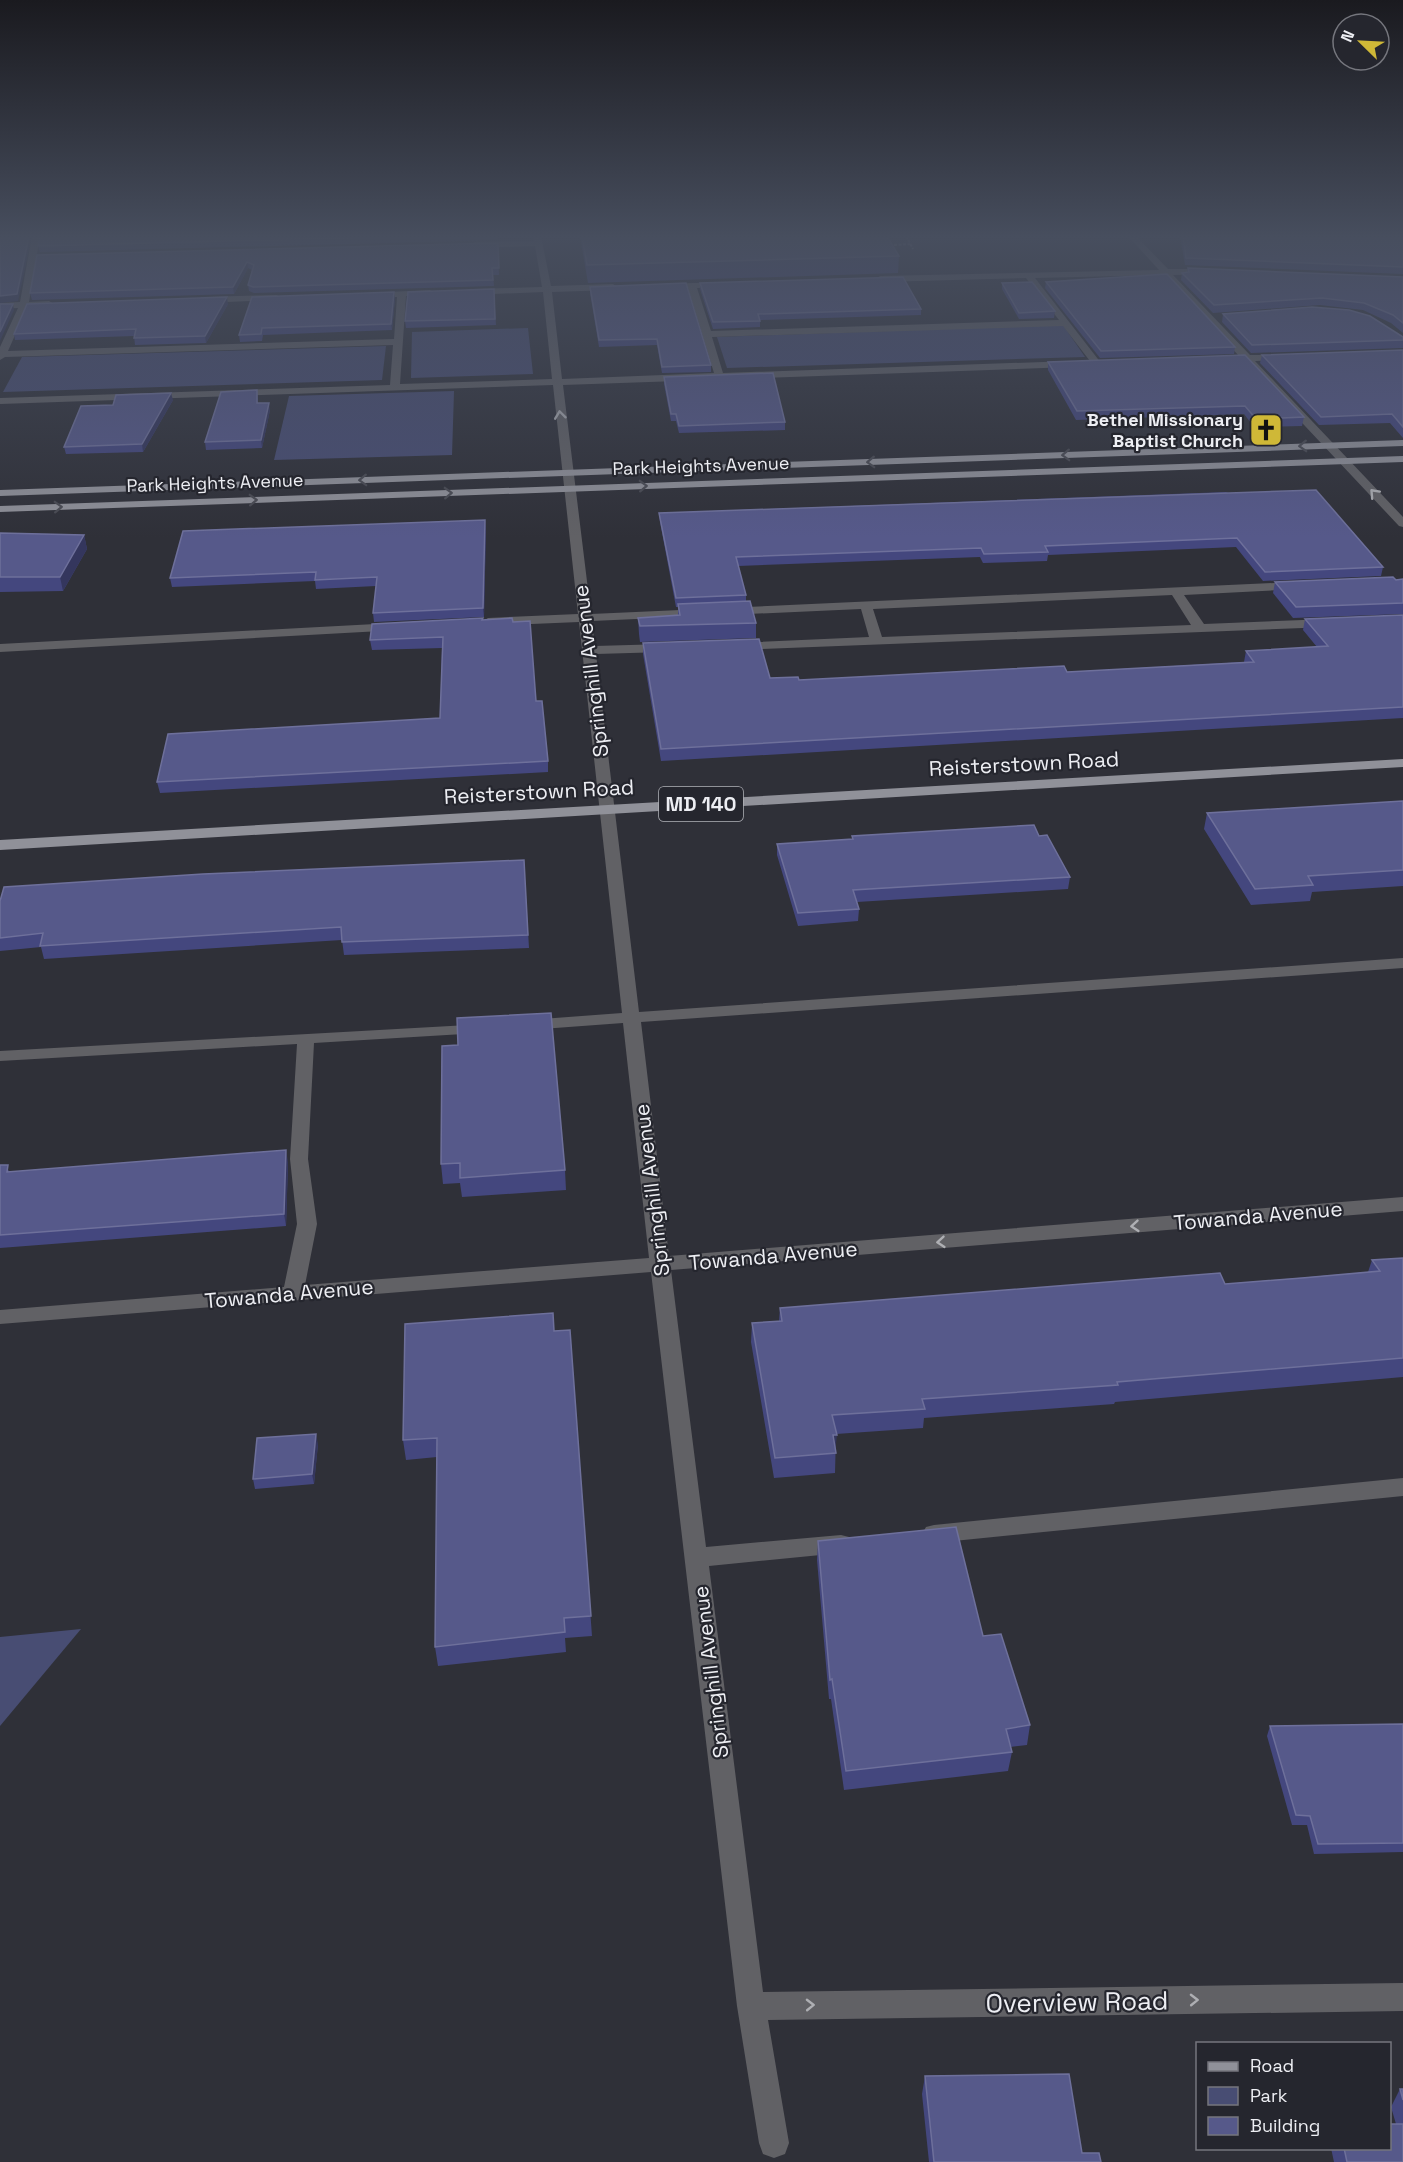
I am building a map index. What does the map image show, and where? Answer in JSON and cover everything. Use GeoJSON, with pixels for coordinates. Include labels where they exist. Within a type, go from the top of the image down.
{"type":"FeatureCollection","features":[{"type":"Feature","properties":{"kind":"main road","name":"Park Heights Avenue"},"geometry":{"type":"LineString","coordinates":[[0,509],[1403,443]]}},
{"type":"Feature","properties":{"kind":"main road","name":"Park Heights Avenue"},"geometry":{"type":"LineString","coordinates":[[0,493],[1403,459]]}},
{"type":"Feature","properties":{"kind":"main road","name":"Reisterstown Road"},"geometry":{"type":"LineString","coordinates":[[0,845],[1403,763]]}},
{"type":"Feature","properties":{"kind":"street"},"geometry":{"type":"LineString","coordinates":[[10,337],[1,356],[398,342]]}},
{"type":"Feature","properties":{"kind":"street"},"geometry":{"type":"LineString","coordinates":[[395,386],[398,337]]}},
{"type":"Feature","properties":{"kind":"street","name":"Springhill Avenue"},"geometry":{"type":"LineString","coordinates":[[552,337],[660,1265],[751,2006],[774,2143]]}},
{"type":"Feature","properties":{"kind":"street"},"geometry":{"type":"LineString","coordinates":[[708,337],[718,375]]}},
{"type":"Feature","properties":{"kind":"street"},"geometry":{"type":"LineString","coordinates":[[1076,337],[1096,363]]}},
{"type":"Feature","properties":{"kind":"street"},"geometry":{"type":"LineString","coordinates":[[1231,337],[1403,525]]}},
{"type":"Feature","properties":{"kind":"street"},"geometry":{"type":"LineString","coordinates":[[1215,360],[1299,357]]}},
{"type":"Feature","properties":{"kind":"street"},"geometry":{"type":"LineString","coordinates":[[0,401],[556,380],[1108,363]]}},
{"type":"Feature","properties":{"kind":"street"},"geometry":{"type":"LineString","coordinates":[[476,623],[1312,585]]}},
{"type":"Feature","properties":{"kind":"street"},"geometry":{"type":"LineString","coordinates":[[1175,591],[1200,628]]}},
{"type":"Feature","properties":{"kind":"street"},"geometry":{"type":"LineString","coordinates":[[866,606],[877,641]]}},
{"type":"Feature","properties":{"kind":"street"},"geometry":{"type":"LineString","coordinates":[[728,646],[1343,622]]}},
{"type":"Feature","properties":{"kind":"street"},"geometry":{"type":"LineString","coordinates":[[0,648],[405,627]]}},
{"type":"Feature","properties":{"kind":"street"},"geometry":{"type":"LineString","coordinates":[[589,650],[682,648]]}},
{"type":"Feature","properties":{"kind":"street"},"geometry":{"type":"LineString","coordinates":[[515,1026],[1403,963]]}},
{"type":"Feature","properties":{"kind":"street"},"geometry":{"type":"LineString","coordinates":[[0,1056],[492,1028]]}},
{"type":"Feature","properties":{"kind":"street"},"geometry":{"type":"LineString","coordinates":[[293,1294],[307,1224],[299,1159],[306,1038]]}},
{"type":"Feature","properties":{"kind":"street","name":"Towanda Avenue"},"geometry":{"type":"LineString","coordinates":[[0,1317],[1403,1204]]}},
{"type":"Feature","properties":{"kind":"street"},"geometry":{"type":"LineString","coordinates":[[918,1536],[1403,1487]]}},
{"type":"Feature","properties":{"kind":"street"},"geometry":{"type":"LineString","coordinates":[[697,1558],[859,1542]]}},
{"type":"Feature","properties":{"kind":"street","name":"Overview Road"},"geometry":{"type":"LineString","coordinates":[[751,2006],[1403,1997]]}},
{"type":"Feature","properties":{"kind":"green space"},"geometry":{"type":"Polygon","coordinates":[[[412,337],[529,337],[533,374],[411,378],[412,337]]]}},
{"type":"Feature","properties":{"kind":"green space"},"geometry":{"type":"Polygon","coordinates":[[[717,337],[1071,337],[1085,357],[727,368],[717,337]]]}},
{"type":"Feature","properties":{"kind":"green space"},"geometry":{"type":"Polygon","coordinates":[[[386,346],[382,380],[3,392],[22,357],[386,346]]]}},
{"type":"Feature","properties":{"kind":"green space"},"geometry":{"type":"Polygon","coordinates":[[[454,391],[452,455],[274,460],[289,396],[454,391]]]}},
{"type":"Feature","properties":{"kind":"green space"},"geometry":{"type":"Polygon","coordinates":[[[81,1629],[0,1726],[0,1637],[81,1629]]]}},
{"type":"Feature","properties":{"kind":"building"},"geometry":{"type":"Polygon","coordinates":[[[598,337],[702,337],[711,365],[662,367],[657,339],[599,340],[598,337]]]}},
{"type":"Feature","properties":{"kind":"building"},"geometry":{"type":"Polygon","coordinates":[[[1090,337],[1226,337],[1235,347],[1101,351],[1090,337]]]}},
{"type":"Feature","properties":{"kind":"building"},"geometry":{"type":"Polygon","coordinates":[[[1244,337],[1403,337],[1403,340],[1252,345],[1244,337]]]}},
{"type":"Feature","properties":{"kind":"building"},"geometry":{"type":"Polygon","coordinates":[[[1403,350],[1403,427],[1392,414],[1321,417],[1262,355],[1403,350]]]}},
{"type":"Feature","properties":{"kind":"building"},"geometry":{"type":"Polygon","coordinates":[[[1245,355],[1304,417],[1256,419],[1245,406],[1077,411],[1048,362],[1245,355]]]}},
{"type":"Feature","properties":{"kind":"building"},"geometry":{"type":"Polygon","coordinates":[[[773,373],[785,422],[679,426],[676,414],[671,414],[664,377],[773,373]]]}},
{"type":"Feature","properties":{"kind":"building"},"geometry":{"type":"Polygon","coordinates":[[[257,390],[257,403],[269,403],[261,440],[205,442],[221,392],[257,390]]]}},
{"type":"Feature","properties":{"kind":"building"},"geometry":{"type":"Polygon","coordinates":[[[171,393],[142,444],[64,447],[81,406],[113,405],[116,395],[171,393]]]}},
{"type":"Feature","properties":{"kind":"building"},"geometry":{"type":"Polygon","coordinates":[[[1316,490],[1383,567],[1265,572],[1237,538],[1045,546],[1048,552],[984,554],[981,548],[736,557],[746,595],[676,598],[659,513],[1316,490]]]}},
{"type":"Feature","properties":{"kind":"building"},"geometry":{"type":"Polygon","coordinates":[[[485,520],[483,608],[373,613],[377,577],[315,580],[316,572],[170,578],[183,531],[485,520]]]}},
{"type":"Feature","properties":{"kind":"building"},"geometry":{"type":"Polygon","coordinates":[[[0,533],[84,535],[60,577],[0,577],[0,533]]]}},
{"type":"Feature","properties":{"kind":"building"},"geometry":{"type":"Polygon","coordinates":[[[1393,577],[1396,580],[1403,579],[1403,603],[1296,607],[1275,582],[1393,577]]]}},
{"type":"Feature","properties":{"kind":"building"},"geometry":{"type":"Polygon","coordinates":[[[750,601],[756,623],[640,626],[638,618],[680,615],[678,604],[750,601]]]}},
{"type":"Feature","properties":{"kind":"building"},"geometry":{"type":"Polygon","coordinates":[[[1403,615],[1403,707],[661,749],[643,643],[759,639],[770,678],[798,677],[799,680],[1064,666],[1067,672],[1254,662],[1246,651],[1328,646],[1305,619],[1403,615]]]}},
{"type":"Feature","properties":{"kind":"building"},"geometry":{"type":"Polygon","coordinates":[[[483,618],[482,620],[512,618],[513,622],[530,621],[536,701],[542,701],[548,761],[157,782],[168,734],[440,718],[443,637],[370,640],[372,624],[483,618]]]}},
{"type":"Feature","properties":{"kind":"building"},"geometry":{"type":"Polygon","coordinates":[[[1403,801],[1403,870],[1308,876],[1313,885],[1255,889],[1207,813],[1403,801]]]}},
{"type":"Feature","properties":{"kind":"building"},"geometry":{"type":"Polygon","coordinates":[[[1034,825],[1039,836],[1047,835],[1070,877],[853,890],[859,909],[798,913],[777,844],[853,839],[852,836],[1034,825]]]}},
{"type":"Feature","properties":{"kind":"building"},"geometry":{"type":"Polygon","coordinates":[[[524,860],[528,935],[342,942],[341,927],[40,946],[43,933],[0,938],[0,901],[4,887],[203,874],[524,860]]]}},
{"type":"Feature","properties":{"kind":"building"},"geometry":{"type":"Polygon","coordinates":[[[551,1013],[565,1170],[460,1178],[460,1163],[441,1164],[442,1046],[458,1045],[457,1018],[551,1013]]]}},
{"type":"Feature","properties":{"kind":"building"},"geometry":{"type":"Polygon","coordinates":[[[286,1150],[284,1214],[0,1235],[0,1165],[8,1165],[7,1172],[286,1150]]]}},
{"type":"Feature","properties":{"kind":"building"},"geometry":{"type":"Polygon","coordinates":[[[1403,1258],[1403,1358],[1117,1382],[1118,1385],[922,1399],[925,1409],[832,1415],[837,1435],[833,1435],[836,1453],[775,1458],[752,1323],[782,1321],[780,1308],[1220,1273],[1225,1284],[1302,1278],[1380,1271],[1372,1260],[1403,1258]]]}},
{"type":"Feature","properties":{"kind":"building"},"geometry":{"type":"Polygon","coordinates":[[[553,1313],[554,1331],[570,1330],[591,1616],[564,1618],[565,1632],[435,1647],[437,1438],[403,1440],[405,1324],[553,1313]]]}},
{"type":"Feature","properties":{"kind":"building"},"geometry":{"type":"Polygon","coordinates":[[[316,1434],[312,1474],[253,1479],[257,1438],[316,1434]]]}},
{"type":"Feature","properties":{"kind":"building"},"geometry":{"type":"Polygon","coordinates":[[[956,1527],[983,1636],[1001,1634],[1030,1725],[1006,1729],[1012,1752],[846,1771],[832,1679],[830,1680],[818,1541],[956,1527]]]}},
{"type":"Feature","properties":{"kind":"building"},"geometry":{"type":"Polygon","coordinates":[[[1403,1724],[1403,1843],[1318,1844],[1310,1816],[1296,1815],[1270,1726],[1403,1724]]]}},
{"type":"Feature","properties":{"kind":"building"},"geometry":{"type":"Polygon","coordinates":[[[1069,2074],[1082,2153],[1099,2153],[1101,2162],[934,2162],[925,2076],[1069,2074]]]}},
{"type":"Feature","properties":{"kind":"building"},"geometry":{"type":"Polygon","coordinates":[[[1391,2124],[1403,2124],[1403,2162],[1347,2162],[1344,2150],[1391,2150],[1391,2124]]]}},
{"type":"Feature","properties":{"kind":"place","name":"Bethel Missionary Baptist Church"},"geometry":{"type":"Point","coordinates":[1266,430]}}]}
